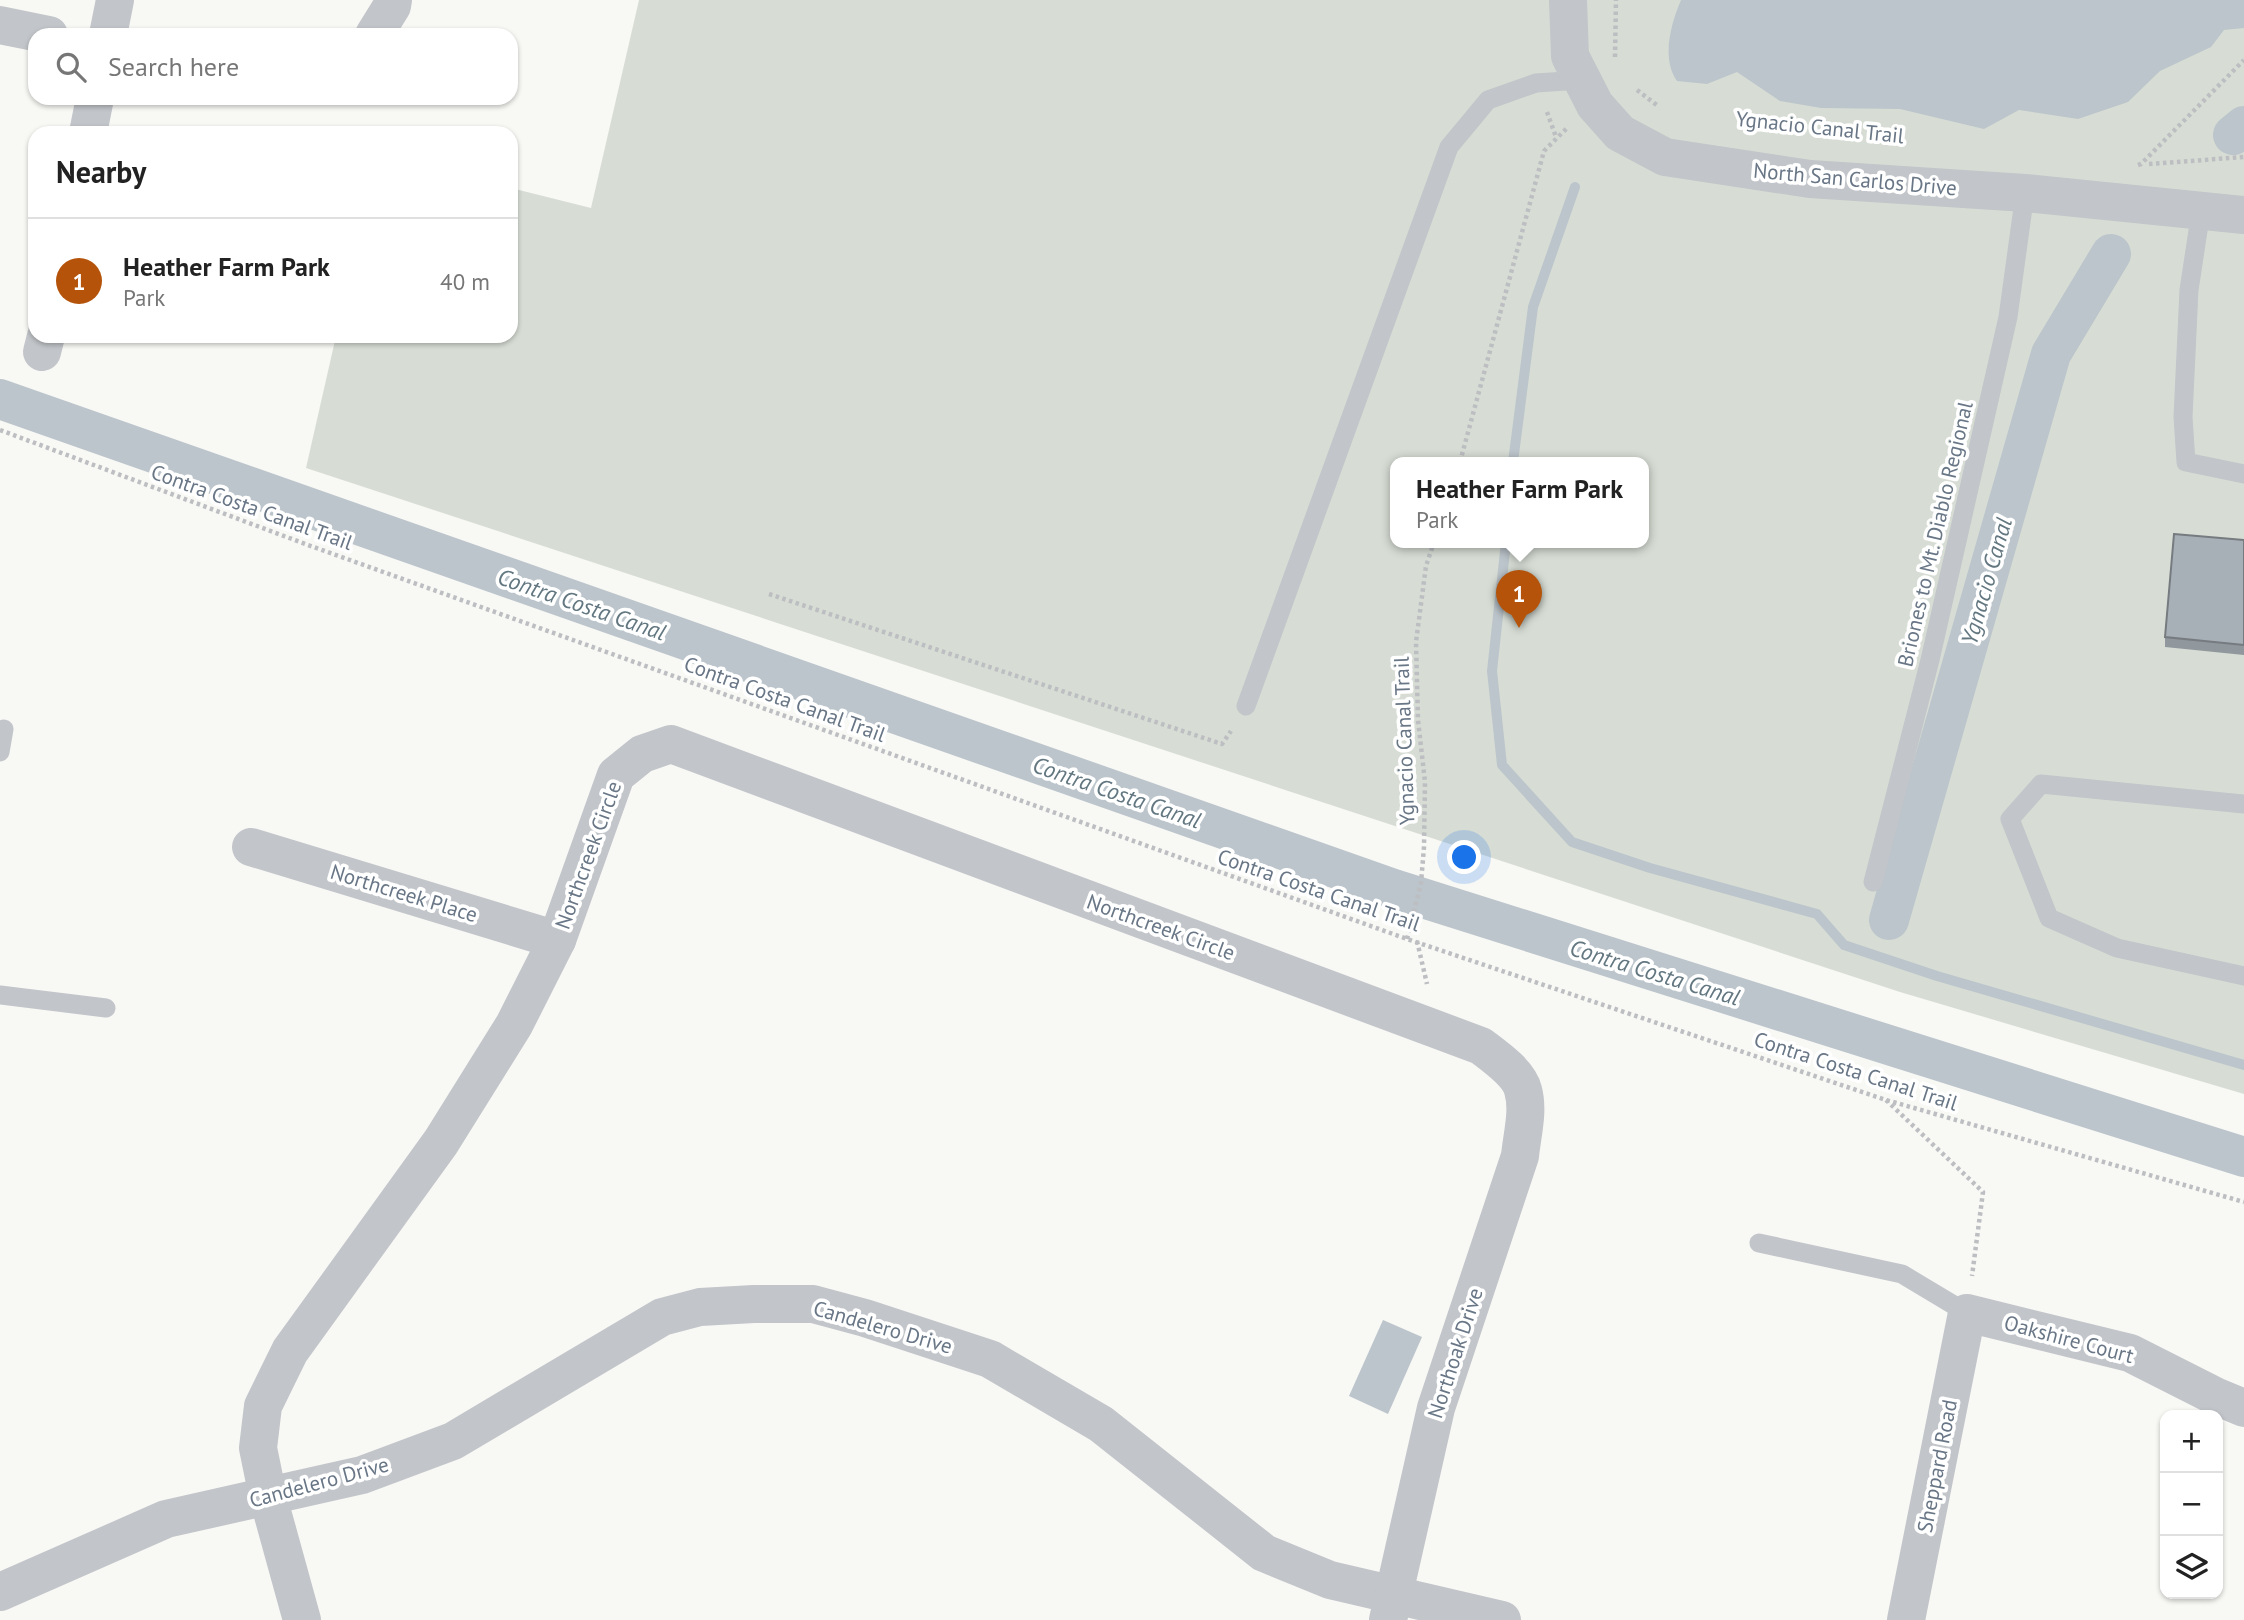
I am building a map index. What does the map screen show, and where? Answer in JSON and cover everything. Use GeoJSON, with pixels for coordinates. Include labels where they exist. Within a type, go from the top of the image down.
{"type":"FeatureCollection","features":[{"type":"Feature","properties":{"kind":"street"},"geometry":{"type":"LineString","coordinates":[[109,28],[115,0]]}},
{"type":"Feature","properties":{"kind":"street"},"geometry":{"type":"LineString","coordinates":[[378,28],[393,0]]}},
{"type":"Feature","properties":{"kind":"street","name":"North San Carlos Drive"},"geometry":{"type":"LineString","coordinates":[[1568,0],[1570,56],[1588,92],[1620,132],[1665,157],[1810,179],[2025,192],[2244,215]]}},
{"type":"Feature","properties":{"kind":"street"},"geometry":{"type":"LineString","coordinates":[[0,25],[28,31]]}},
{"type":"Feature","properties":{"kind":"street"},"geometry":{"type":"LineString","coordinates":[[89,126],[94,105]]}},
{"type":"Feature","properties":{"kind":"street","name":"Northcreek Circle"},"geometry":{"type":"LineString","coordinates":[[302,1620],[268,1497],[258,1448],[263,1406],[290,1350],[441,1142],[514,1025],[556,940],[616,775],[642,754],[671,744],[1481,1046],[1506,1065],[1523,1087]]}},
{"type":"Feature","properties":{"kind":"street","name":"Northcreek Place"},"geometry":{"type":"LineString","coordinates":[[251,847],[556,940]]}},
{"type":"Feature","properties":{"kind":"street","name":"Northoak Drive"},"geometry":{"type":"LineString","coordinates":[[1391,1608],[1436,1408],[1520,1156],[1525,1114],[1523,1087]]}},
{"type":"Feature","properties":{"kind":"street","name":"Candelero Drive"},"geometry":{"type":"LineString","coordinates":[[0,1592],[166,1519],[362,1475],[453,1441],[662,1317],[700,1307],[813,1304],[990,1359],[1101,1424],[1264,1553],[1391,1608],[1502,1620]]}},
{"type":"Feature","properties":{"kind":"street","name":"Oakshire Court"},"geometry":{"type":"LineString","coordinates":[[1967,1312],[2130,1353],[2214,1396],[2244,1408]]}},
{"type":"Feature","properties":{"kind":"street","name":"Sheppard Road"},"geometry":{"type":"LineString","coordinates":[[1906,1620],[1967,1312]]}},
{"type":"Feature","properties":{"kind":"lane"},"geometry":{"type":"LineString","coordinates":[[1246,706],[1449,147],[1488,100],[1536,83],[1588,92]]}},
{"type":"Feature","properties":{"kind":"lane","name":"Briones to Mt. Diablo Regional"},"geometry":{"type":"LineString","coordinates":[[1873,882],[1930,660],[2008,317],[2025,192]]}},
{"type":"Feature","properties":{"kind":"lane"},"geometry":{"type":"LineString","coordinates":[[2201,211],[2189,290],[2183,417],[2186,462],[2244,474]]}},
{"type":"Feature","properties":{"kind":"lane"},"geometry":{"type":"LineString","coordinates":[[0,752],[4,729]]}},
{"type":"Feature","properties":{"kind":"lane"},"geometry":{"type":"LineString","coordinates":[[2244,804],[2041,784],[2010,819],[2049,918],[2117,948],[2244,976]]}},
{"type":"Feature","properties":{"kind":"lane"},"geometry":{"type":"LineString","coordinates":[[0,995],[106,1008]]}},
{"type":"Feature","properties":{"kind":"lane"},"geometry":{"type":"LineString","coordinates":[[1759,1243],[1902,1274],[1967,1312]]}},
{"type":"Feature","properties":{"kind":"path"},"geometry":{"type":"LineString","coordinates":[[1616,0],[1615,56],[1624,80],[1663,110]]}},
{"type":"Feature","properties":{"kind":"path"},"geometry":{"type":"LineString","coordinates":[[2141,164],[2244,60]]}},
{"type":"Feature","properties":{"kind":"path"},"geometry":{"type":"LineString","coordinates":[[1461,457],[1544,151],[1588,92],[1624,80]]}},
{"type":"Feature","properties":{"kind":"path"},"geometry":{"type":"LineString","coordinates":[[2129,165],[2244,157]]}},
{"type":"Feature","properties":{"kind":"path","name":"Contra Costa Canal Trail"},"geometry":{"type":"LineString","coordinates":[[0,430],[334,554],[1408,939],[1886,1100],[2244,1202]]}},
{"type":"Feature","properties":{"kind":"path","name":"Ygnacio Canal Trail"},"geometry":{"type":"LineString","coordinates":[[1408,939],[1421,883],[1425,782],[1418,720],[1416,642],[1426,566],[1432,548]]}},
{"type":"Feature","properties":{"kind":"path"},"geometry":{"type":"LineString","coordinates":[[769,594],[1222,744],[1246,706]]}},
{"type":"Feature","properties":{"kind":"path"},"geometry":{"type":"LineString","coordinates":[[1886,1100],[1983,1192],[1967,1312]]}},
{"type":"Feature","properties":{"kind":"shaded area"},"geometry":{"type":"Polygon","coordinates":[[[639,0],[2244,0],[2244,1094],[1900,992],[306,468],[334,343],[518,343],[518,190],[591,208],[639,0]]]}},
{"type":"Feature","properties":{"kind":"shaded area"},"geometry":{"type":"Polygon","coordinates":[[[1681,0],[2244,0],[2244,28],[2224,30],[2211,47],[2160,71],[2128,102],[2078,119],[2019,110],[1984,129],[1900,109],[1821,108],[1780,101],[1737,72],[1707,84],[1677,81],[1669,62],[1669,41],[1681,0]]]}},
{"type":"Feature","properties":{"kind":"shaded area"},"geometry":{"type":"Polygon","coordinates":[[[1383,1320],[1422,1337],[1388,1414],[1349,1396],[1383,1320]]]}},
{"type":"Feature","properties":{"kind":"building"},"geometry":{"type":"Polygon","coordinates":[[[2174,534],[2244,540],[2244,645],[2165,637],[2174,534]]]}},
{"type":"Feature","properties":{"kind":"waterway","name":"Ygnacio Canal"},"geometry":{"type":"LineString","coordinates":[[2233,135],[2244,126]]}},
{"type":"Feature","properties":{"kind":"waterway"},"geometry":{"type":"LineString","coordinates":[[1514,457],[1533,307],[1575,187]]}},
{"type":"Feature","properties":{"kind":"waterway","name":"Ygnacio Canal"},"geometry":{"type":"LineString","coordinates":[[1889,920],[2051,354],[2111,254]]}},
{"type":"Feature","properties":{"kind":"waterway","name":"Contra Costa Canal"},"geometry":{"type":"LineString","coordinates":[[0,399],[1394,889],[2244,1157]]}},
{"type":"Feature","properties":{"kind":"waterway"},"geometry":{"type":"LineString","coordinates":[[1505,548],[1492,671],[1502,765],[1572,842],[1650,868],[1817,914],[1844,945],[1937,976],[2244,1065]]}},
{"type":"Feature","properties":{"kind":"place","name":"Heather Farm Park"},"geometry":{"type":"Point","coordinates":[1519,628]}}]}
